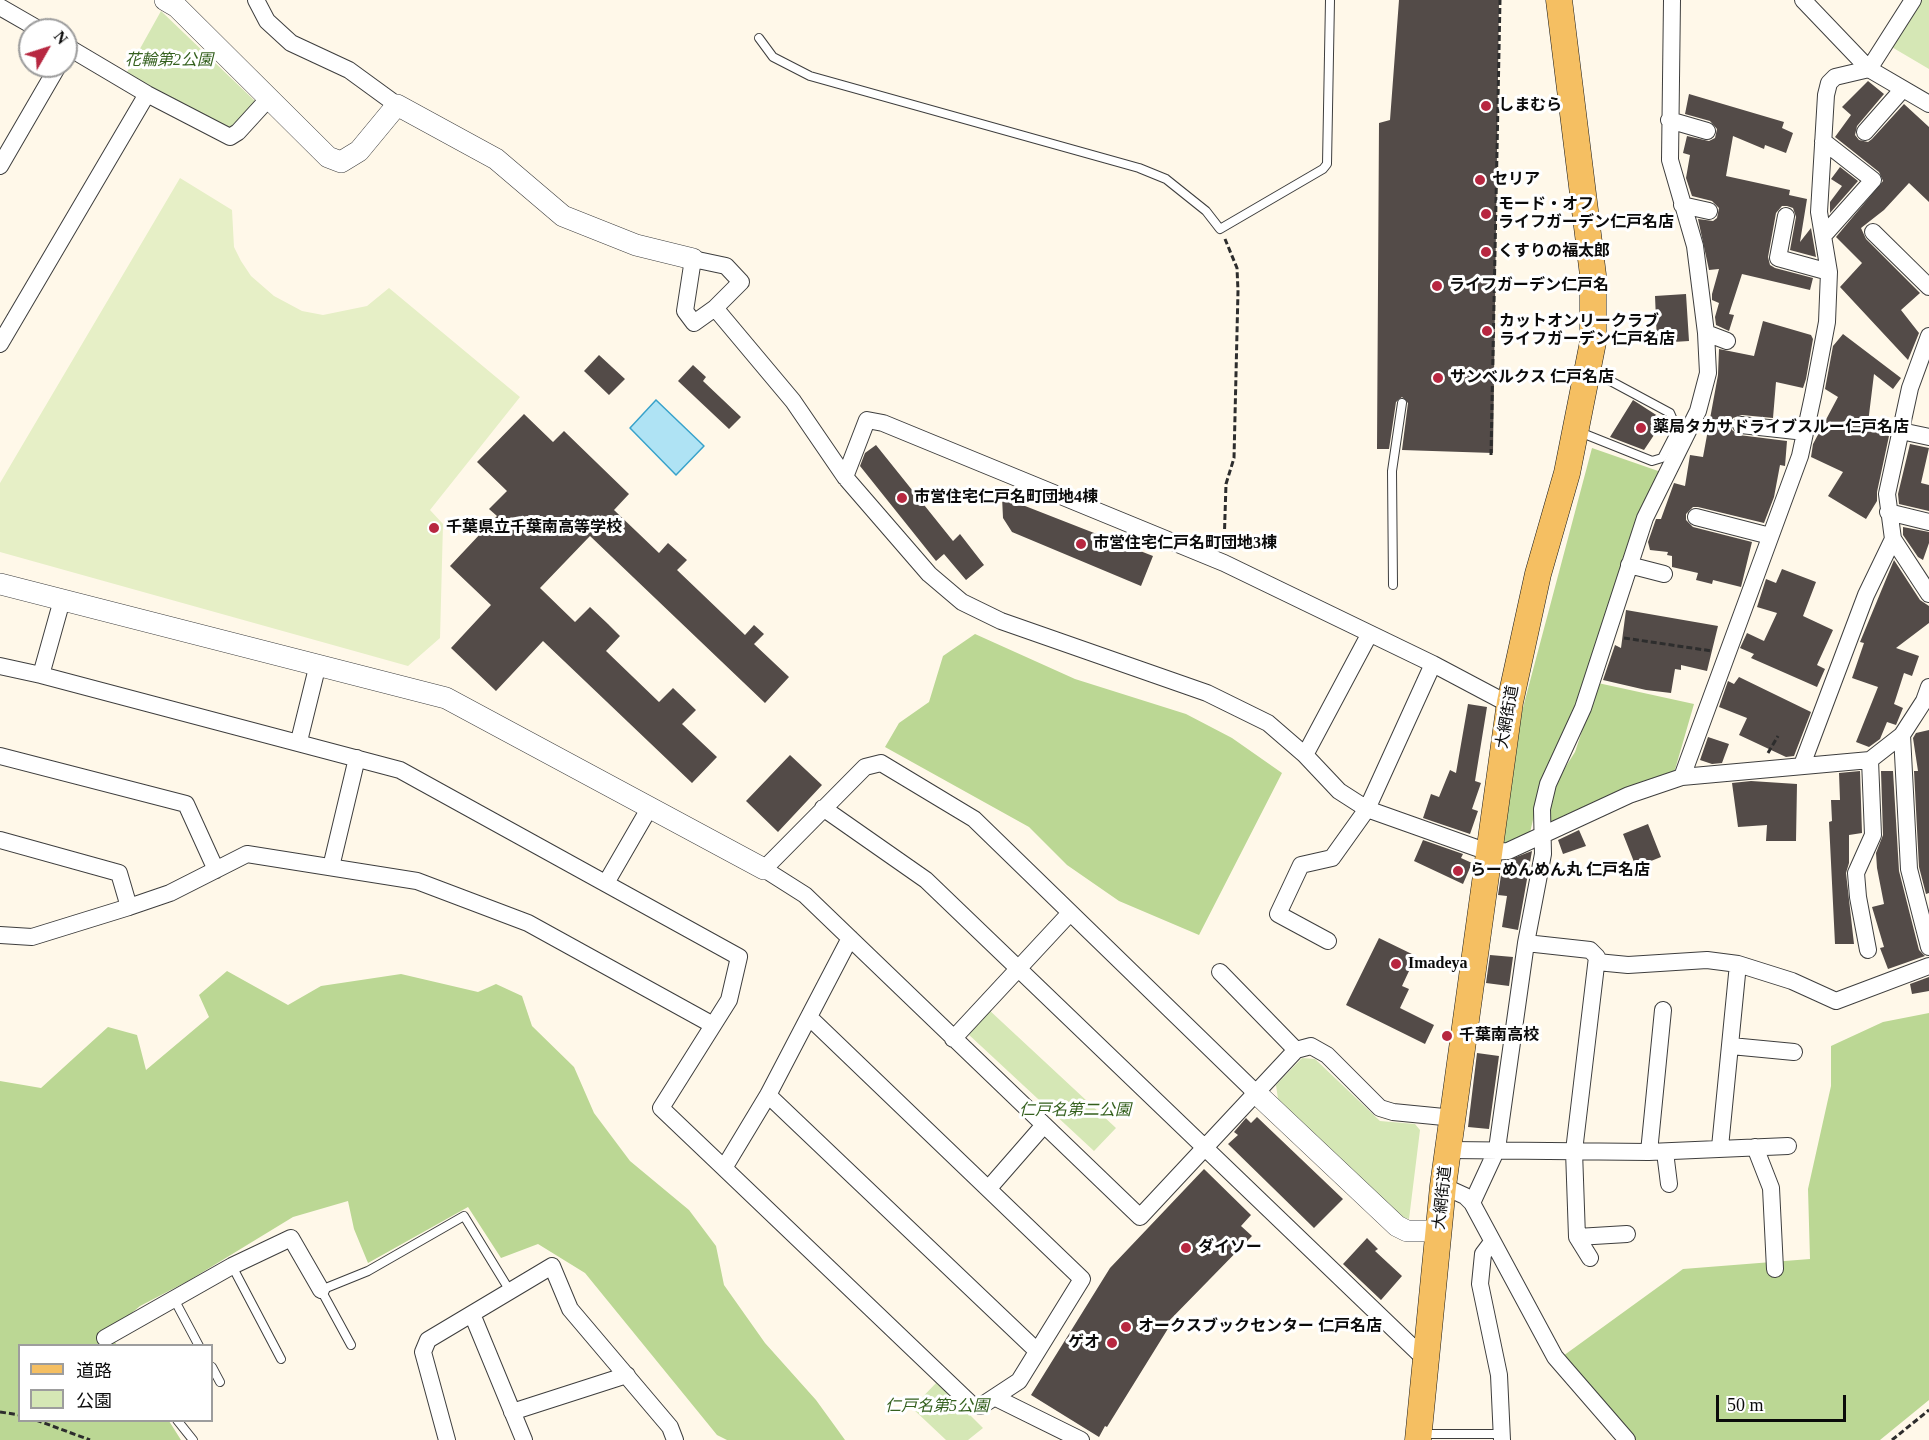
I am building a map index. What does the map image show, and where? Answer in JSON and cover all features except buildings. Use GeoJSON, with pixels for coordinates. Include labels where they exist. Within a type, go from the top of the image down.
{"type":"FeatureCollection","features":[{"type":"Feature","properties":{"kind":"main road","name":"大網街道"},"geometry":{"type":"LineString","coordinates":[[1418,1437],[1443,1186],[1476,962],[1488,852],[1510,702],[1538,574],[1577,430],[1589,369],[1595,309],[1593,275],[1559,0]]}},
{"type":"Feature","properties":{"kind":"street"},"geometry":{"type":"LineString","coordinates":[[165,0],[177,7],[328,157],[341,162],[359,151],[397,105]]}},
{"type":"Feature","properties":{"kind":"street"},"geometry":{"type":"LineString","coordinates":[[256,0],[267,21],[291,44],[349,70],[397,105],[496,159],[563,216],[636,244],[726,266],[741,282],[715,308],[694,323],[685,311],[693,259]]}},
{"type":"Feature","properties":{"kind":"street"},"geometry":{"type":"LineString","coordinates":[[1472,1203],[1497,1149],[1526,943],[1543,854],[1540,836],[1542,809],[1548,784],[1583,708],[1645,518],[1698,411],[1708,373],[1706,333],[1695,246],[1670,160],[1672,0]]}},
{"type":"Feature","properties":{"kind":"street"},"geometry":{"type":"LineString","coordinates":[[1803,0],[1869,69],[1929,104]]}},
{"type":"Feature","properties":{"kind":"street"},"geometry":{"type":"LineString","coordinates":[[1682,777],[1800,456],[1827,322],[1829,272],[1819,212],[1829,83],[1835,77],[1869,69],[1913,0]]}},
{"type":"Feature","properties":{"kind":"street"},"geometry":{"type":"LineString","coordinates":[[0,7],[19,18]]}},
{"type":"Feature","properties":{"kind":"street"},"geometry":{"type":"LineString","coordinates":[[78,54],[147,94],[230,137],[238,132],[269,98]]}},
{"type":"Feature","properties":{"kind":"street"},"geometry":{"type":"LineString","coordinates":[[0,166],[51,78]]}},
{"type":"Feature","properties":{"kind":"street"},"geometry":{"type":"LineString","coordinates":[[1865,132],[1902,90]]}},
{"type":"Feature","properties":{"kind":"street"},"geometry":{"type":"LineString","coordinates":[[0,344],[147,94]]}},
{"type":"Feature","properties":{"kind":"street"},"geometry":{"type":"LineString","coordinates":[[1670,120],[1707,131]]}},
{"type":"Feature","properties":{"kind":"street"},"geometry":{"type":"LineString","coordinates":[[1823,141],[1873,180],[1824,235]]}},
{"type":"Feature","properties":{"kind":"street"},"geometry":{"type":"LineString","coordinates":[[1682,205],[1709,211]]}},
{"type":"Feature","properties":{"kind":"street"},"geometry":{"type":"LineString","coordinates":[[1786,216],[1778,258],[1829,272]]}},
{"type":"Feature","properties":{"kind":"street"},"geometry":{"type":"LineString","coordinates":[[1873,232],[1929,287]]}},
{"type":"Feature","properties":{"kind":"street"},"geometry":{"type":"LineString","coordinates":[[715,308],[793,401],[846,477],[929,574],[962,602],[1001,621],[1207,693],[1268,723],[1305,754],[1340,791],[1367,809],[1488,852],[1508,851],[1629,795],[1682,777],[1870,760],[1902,735],[1924,701],[1929,687]]}},
{"type":"Feature","properties":{"kind":"street"},"geometry":{"type":"LineString","coordinates":[[1706,333],[1727,341]]}},
{"type":"Feature","properties":{"kind":"street"},"geometry":{"type":"LineString","coordinates":[[1929,336],[1925,354],[1910,388],[1887,494],[1893,539],[1929,594]]}},
{"type":"Feature","properties":{"kind":"street"},"geometry":{"type":"LineString","coordinates":[[846,477],[867,420],[883,423],[1224,563],[1433,664],[1499,699],[1510,702]]}},
{"type":"Feature","properties":{"kind":"street"},"geometry":{"type":"LineString","coordinates":[[1741,425],[1805,432]]}},
{"type":"Feature","properties":{"kind":"street"},"geometry":{"type":"LineString","coordinates":[[1900,431],[1929,437]]}},
{"type":"Feature","properties":{"kind":"street"},"geometry":{"type":"LineString","coordinates":[[1888,512],[1929,522]]}},
{"type":"Feature","properties":{"kind":"street"},"geometry":{"type":"LineString","coordinates":[[1696,518],[1770,536]]}},
{"type":"Feature","properties":{"kind":"street"},"geometry":{"type":"LineString","coordinates":[[1802,765],[1866,595],[1893,539]]}},
{"type":"Feature","properties":{"kind":"street"},"geometry":{"type":"LineString","coordinates":[[1629,565],[1664,574]]}},
{"type":"Feature","properties":{"kind":"street"},"geometry":{"type":"LineString","coordinates":[[0,584],[446,698],[764,869],[805,895],[1140,1217],[1296,1050],[1311,1046],[1327,1055],[1380,1108],[1393,1112],[1454,1118]]}},
{"type":"Feature","properties":{"kind":"street"},"geometry":{"type":"LineString","coordinates":[[41,675],[62,600]]}},
{"type":"Feature","properties":{"kind":"street"},"geometry":{"type":"LineString","coordinates":[[1305,754],[1369,635]]}},
{"type":"Feature","properties":{"kind":"street"},"geometry":{"type":"LineString","coordinates":[[299,741],[318,664]]}},
{"type":"Feature","properties":{"kind":"street"},"geometry":{"type":"LineString","coordinates":[[1328,941],[1278,914],[1301,865],[1332,858],[1367,809],[1433,664]]}},
{"type":"Feature","properties":{"kind":"street"},"geometry":{"type":"LineString","coordinates":[[0,666],[299,741],[400,770],[739,957],[729,1000],[661,1108],[972,1405],[981,1406],[1019,1381],[1082,1279],[810,1018]]}},
{"type":"Feature","properties":{"kind":"street"},"geometry":{"type":"LineString","coordinates":[[1902,735],[1909,869],[1924,909],[1929,947]]}},
{"type":"Feature","properties":{"kind":"street"},"geometry":{"type":"LineString","coordinates":[[0,756],[186,804],[216,870]]}},
{"type":"Feature","properties":{"kind":"street"},"geometry":{"type":"LineString","coordinates":[[331,867],[357,758]]}},
{"type":"Feature","properties":{"kind":"street"},"geometry":{"type":"LineString","coordinates":[[1868,950],[1856,873],[1873,835],[1870,760]]}},
{"type":"Feature","properties":{"kind":"street"},"geometry":{"type":"LineString","coordinates":[[764,869],[865,767],[881,763],[974,819],[1255,1092],[1397,1226],[1407,1231],[1440,1231]]}},
{"type":"Feature","properties":{"kind":"street"},"geometry":{"type":"LineString","coordinates":[[606,884],[650,807]]}},
{"type":"Feature","properties":{"kind":"street"},"geometry":{"type":"LineString","coordinates":[[823,808],[926,880],[1427,1361]]}},
{"type":"Feature","properties":{"kind":"street"},"geometry":{"type":"LineString","coordinates":[[0,840],[119,873],[129,907]]}},
{"type":"Feature","properties":{"kind":"street"},"geometry":{"type":"LineString","coordinates":[[0,935],[32,937],[129,907],[170,893],[247,854],[417,881],[528,923],[713,1025]]}},
{"type":"Feature","properties":{"kind":"street"},"geometry":{"type":"LineString","coordinates":[[953,1039],[1070,913]]}},
{"type":"Feature","properties":{"kind":"street"},"geometry":{"type":"LineString","coordinates":[[724,1168],[768,1095],[850,938]]}},
{"type":"Feature","properties":{"kind":"street"},"geometry":{"type":"LineString","coordinates":[[1526,943],[1590,950],[1597,957],[1574,1151],[1578,1237],[1590,1258]]}},
{"type":"Feature","properties":{"kind":"street"},"geometry":{"type":"LineString","coordinates":[[1597,962],[1628,965],[1707,960],[1738,964],[1792,981],[1836,1001],[1929,966]]}},
{"type":"Feature","properties":{"kind":"street"},"geometry":{"type":"LineString","coordinates":[[1720,1147],[1738,964]]}},
{"type":"Feature","properties":{"kind":"street"},"geometry":{"type":"LineString","coordinates":[[1220,972],[1296,1050]]}},
{"type":"Feature","properties":{"kind":"street"},"geometry":{"type":"LineString","coordinates":[[1663,1010],[1657,1152],[1669,1184]]}},
{"type":"Feature","properties":{"kind":"street"},"geometry":{"type":"LineString","coordinates":[[1731,1046],[1794,1052]]}},
{"type":"Feature","properties":{"kind":"street"},"geometry":{"type":"LineString","coordinates":[[768,1095],[1037,1351]]}},
{"type":"Feature","properties":{"kind":"street"},"geometry":{"type":"LineString","coordinates":[[989,1188],[1044,1125]]}},
{"type":"Feature","properties":{"kind":"street"},"geometry":{"type":"LineString","coordinates":[[1449,1150],[1657,1152],[1720,1147],[1788,1146]]}},
{"type":"Feature","properties":{"kind":"street"},"geometry":{"type":"LineString","coordinates":[[1755,1147],[1772,1188],[1775,1269]]}},
{"type":"Feature","properties":{"kind":"street"},"geometry":{"type":"LineString","coordinates":[[1443,1186],[1465,1196],[1472,1203],[1555,1357],[1627,1440]]}},
{"type":"Feature","properties":{"kind":"street"},"geometry":{"type":"LineString","coordinates":[[1578,1237],[1627,1234]]}},
{"type":"Feature","properties":{"kind":"street"},"geometry":{"type":"LineString","coordinates":[[109,1342],[174,1299],[232,1266],[291,1238],[321,1290]]}},
{"type":"Feature","properties":{"kind":"street"},"geometry":{"type":"LineString","coordinates":[[1491,1242],[1483,1254],[1480,1284],[1499,1375],[1502,1437]]}},
{"type":"Feature","properties":{"kind":"street"},"geometry":{"type":"LineString","coordinates":[[447,1440],[423,1352],[429,1340],[552,1266],[570,1309],[670,1427],[675,1440]]}},
{"type":"Feature","properties":{"kind":"street"},"geometry":{"type":"LineString","coordinates":[[472,1314],[524,1440]]}},
{"type":"Feature","properties":{"kind":"street"},"geometry":{"type":"LineString","coordinates":[[512,1412],[627,1375]]}},
{"type":"Feature","properties":{"kind":"street"},"geometry":{"type":"LineString","coordinates":[[996,1398],[1081,1440]]}},
{"type":"Feature","properties":{"kind":"lane"},"geometry":{"type":"LineString","coordinates":[[759,38],[773,57],[810,76],[1139,168],[1166,179],[1194,200],[1220,230],[1328,164],[1330,0]]}},
{"type":"Feature","properties":{"kind":"lane"},"geometry":{"type":"LineString","coordinates":[[1577,430],[1652,461],[1662,458],[1677,429],[1670,413],[1589,369]]}},
{"type":"Feature","properties":{"kind":"lane"},"geometry":{"type":"LineString","coordinates":[[1393,585],[1392,471],[1402,403]]}},
{"type":"Feature","properties":{"kind":"lane"},"geometry":{"type":"LineString","coordinates":[[351,1345],[321,1290],[368,1271],[464,1216],[510,1291]]}},
{"type":"Feature","properties":{"kind":"lane"},"geometry":{"type":"LineString","coordinates":[[232,1266],[281,1359]]}},
{"type":"Feature","properties":{"kind":"lane"},"geometry":{"type":"LineString","coordinates":[[174,1299],[198,1344]]}},
{"type":"Feature","properties":{"kind":"lane"},"geometry":{"type":"LineString","coordinates":[[213,1369],[220,1382]]}},
{"type":"Feature","properties":{"kind":"lane"},"geometry":{"type":"LineString","coordinates":[[179,1422],[193,1440]]}},
{"type":"Feature","properties":{"kind":"lane"},"geometry":{"type":"LineString","coordinates":[[1418,1437],[1502,1437]]}},
{"type":"Feature","properties":{"kind":"path"},"geometry":{"type":"LineString","coordinates":[[1491,455],[1500,0]]}},
{"type":"Feature","properties":{"kind":"path"},"geometry":{"type":"LineString","coordinates":[[1220,230],[1231,248],[1237,268],[1238,291],[1234,458],[1226,484],[1224,563]]}},
{"type":"Feature","properties":{"kind":"path"},"geometry":{"type":"LineString","coordinates":[[1607,635],[1726,653]]}},
{"type":"Feature","properties":{"kind":"path"},"geometry":{"type":"LineString","coordinates":[[1892,1440],[1929,1410]]}},
{"type":"Feature","properties":{"kind":"path"},"geometry":{"type":"LineString","coordinates":[[0,1412],[18,1415]]}},
{"type":"Feature","properties":{"kind":"path"},"geometry":{"type":"LineString","coordinates":[[41,1422],[90,1440]]}},
{"type":"Feature","properties":{"kind":"green space"},"geometry":{"type":"Polygon","coordinates":[[[1920,0],[1929,0],[1929,69],[1890,46],[1920,0]]]}},
{"type":"Feature","properties":{"kind":"green space","name":"花輪第2公園"},"geometry":{"type":"Polygon","coordinates":[[[161,11],[256,102],[233,128],[220,129],[127,72],[161,11]]]}},
{"type":"Feature","properties":{"kind":"green space"},"geometry":{"type":"Polygon","coordinates":[[[180,178],[232,210],[234,247],[251,276],[274,296],[302,311],[323,315],[367,306],[389,288],[520,397],[430,510],[443,524],[440,638],[408,666],[0,552],[0,483],[180,178]]]}},
{"type":"Feature","properties":{"kind":"green space"},"geometry":{"type":"Polygon","coordinates":[[[1592,448],[1661,472],[1586,683],[1541,785],[1529,837],[1508,846],[1500,841],[1521,715],[1592,448]]]}},
{"type":"Feature","properties":{"kind":"green space"},"geometry":{"type":"Polygon","coordinates":[[[975,634],[1075,679],[1186,714],[1232,738],[1282,773],[1199,935],[1119,901],[1067,865],[1029,827],[885,747],[899,723],[929,702],[943,656],[975,634]]]}},
{"type":"Feature","properties":{"kind":"green space"},"geometry":{"type":"Polygon","coordinates":[[[1598,683],[1694,704],[1674,773],[1548,826],[1551,790],[1575,752],[1598,683]]]}},
{"type":"Feature","properties":{"kind":"green space"},"geometry":{"type":"Polygon","coordinates":[[[227,971],[288,1005],[321,986],[401,974],[478,992],[496,984],[522,996],[532,1026],[574,1067],[594,1113],[630,1161],[689,1210],[716,1246],[724,1285],[765,1343],[816,1400],[845,1440],[727,1440],[717,1435],[585,1273],[538,1244],[501,1258],[468,1207],[368,1263],[354,1229],[348,1201],[293,1217],[188,1281],[140,1306],[108,1333],[116,1344],[18,1344],[18,1422],[170,1422],[181,1440],[0,1440],[0,1081],[41,1088],[108,1027],[137,1035],[146,1070],[209,1017],[199,995],[227,971]]]}},
{"type":"Feature","properties":{"kind":"green space","name":"仁戸名第二公園"},"geometry":{"type":"Polygon","coordinates":[[[988,1009],[1116,1128],[1094,1151],[967,1033],[988,1009]]]}},
{"type":"Feature","properties":{"kind":"green space"},"geometry":{"type":"Polygon","coordinates":[[[1929,1013],[1929,1400],[1880,1440],[1635,1440],[1563,1356],[1683,1269],[1810,1259],[1808,1189],[1831,1086],[1831,1046],[1883,1022],[1929,1013]]]}},
{"type":"Feature","properties":{"kind":"green space"},"geometry":{"type":"Polygon","coordinates":[[[1302,1058],[1315,1059],[1380,1121],[1415,1124],[1420,1130],[1409,1219],[1402,1217],[1278,1099],[1276,1085],[1302,1058]]]}},
{"type":"Feature","properties":{"kind":"green space","name":"仁戸名第5公園"},"geometry":{"type":"Polygon","coordinates":[[[937,1382],[983,1428],[968,1440],[946,1440],[912,1408],[937,1382]]]}},
{"type":"Feature","properties":{"kind":"water"},"geometry":{"type":"Polygon","coordinates":[[[656,400],[704,446],[676,475],[630,428],[656,400]]]}},
{"type":"Feature","properties":{"kind":"place","name":"しまむら"},"geometry":{"type":"Point","coordinates":[1486,106]}},
{"type":"Feature","properties":{"kind":"place","name":"セリア"},"geometry":{"type":"Point","coordinates":[1480,180]}},
{"type":"Feature","properties":{"kind":"place","name":"モード・オフ ライフガーデン仁戸名店"},"geometry":{"type":"Point","coordinates":[1486,214]}},
{"type":"Feature","properties":{"kind":"place","name":"くすりの福太郎"},"geometry":{"type":"Point","coordinates":[1486,252]}},
{"type":"Feature","properties":{"kind":"place","name":"ライフガーデン仁戸名"},"geometry":{"type":"Point","coordinates":[1437,286]}},
{"type":"Feature","properties":{"kind":"place","name":"カットオンリークラブ ライフガーデン仁戸名店"},"geometry":{"type":"Point","coordinates":[1487,331]}},
{"type":"Feature","properties":{"kind":"place","name":"サンベルクス 仁戸名店"},"geometry":{"type":"Point","coordinates":[1438,378]}},
{"type":"Feature","properties":{"kind":"place","name":"薬局タカサドライブスルー仁戸名店"},"geometry":{"type":"Point","coordinates":[1641,428]}},
{"type":"Feature","properties":{"kind":"place","name":"市営住宅仁戸名町団地4棟"},"geometry":{"type":"Point","coordinates":[902,498]}},
{"type":"Feature","properties":{"kind":"place","name":"千葉県立千葉南高等学校"},"geometry":{"type":"Point","coordinates":[434,528]}},
{"type":"Feature","properties":{"kind":"place","name":"市営住宅仁戸名町団地3棟"},"geometry":{"type":"Point","coordinates":[1081,544]}},
{"type":"Feature","properties":{"kind":"place","name":"らーめんめん丸 仁戸名店"},"geometry":{"type":"Point","coordinates":[1458,871]}},
{"type":"Feature","properties":{"kind":"place","name":"Imadeya"},"geometry":{"type":"Point","coordinates":[1396,964]}},
{"type":"Feature","properties":{"kind":"place","name":"千葉南高校"},"geometry":{"type":"Point","coordinates":[1447,1036]}},
{"type":"Feature","properties":{"kind":"place","name":"ダイソー"},"geometry":{"type":"Point","coordinates":[1186,1248]}},
{"type":"Feature","properties":{"kind":"place","name":"オークスブックセンター 仁戸名店"},"geometry":{"type":"Point","coordinates":[1126,1327]}},
{"type":"Feature","properties":{"kind":"place","name":"ゲオ"},"geometry":{"type":"Point","coordinates":[1112,1343]}}]}
